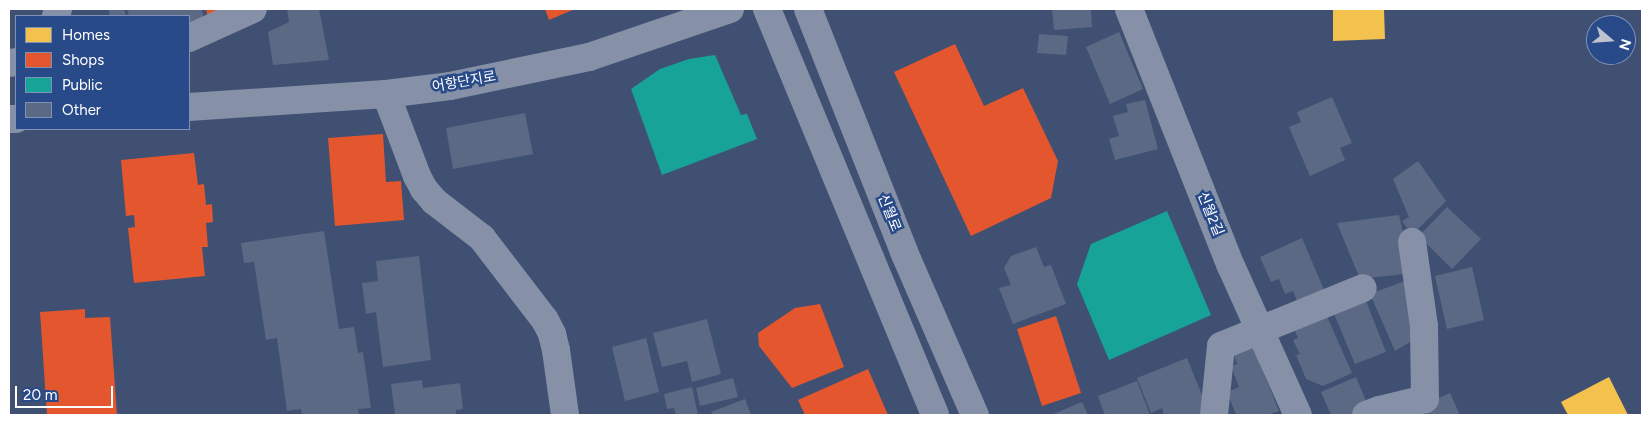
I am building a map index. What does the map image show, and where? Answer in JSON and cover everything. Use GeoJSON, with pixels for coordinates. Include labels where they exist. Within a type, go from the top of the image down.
{"type":"FeatureCollection","features":[{"type":"Feature","properties":{"kind":"street"},"geometry":{"type":"LineString","coordinates":[[190,38],[253,9]]}},
{"type":"Feature","properties":{"kind":"street","name":"어항단지로"},"geometry":{"type":"LineString","coordinates":[[190,107],[386,94],[450,86],[554,66],[599,54],[730,9]]}},
{"type":"Feature","properties":{"kind":"street"},"geometry":{"type":"LineString","coordinates":[[767,9],[935,415]]}},
{"type":"Feature","properties":{"kind":"street","name":"신월로"},"geometry":{"type":"LineString","coordinates":[[808,9],[904,252],[975,415]]}},
{"type":"Feature","properties":{"kind":"street","name":"신월2길"},"geometry":{"type":"LineString","coordinates":[[1129,9],[1231,266],[1298,415]]}},
{"type":"Feature","properties":{"kind":"street"},"geometry":{"type":"LineString","coordinates":[[386,94],[417,176],[424,189],[434,201],[482,238],[545,320],[552,334],[556,350],[564,415]]}},
{"type":"Feature","properties":{"kind":"street"},"geometry":{"type":"LineString","coordinates":[[1366,415],[1425,399],[1424,326],[1412,242]]}},
{"type":"Feature","properties":{"kind":"street"},"geometry":{"type":"LineString","coordinates":[[1214,415],[1221,346],[1363,288]]}},
{"type":"Feature","properties":{"kind":"building: Homes"},"geometry":{"type":"Polygon","coordinates":[[[1333,9],[1384,9],[1385,39],[1333,41],[1333,9]]]}},
{"type":"Feature","properties":{"kind":"building: Homes"},"geometry":{"type":"Polygon","coordinates":[[[1609,377],[1628,415],[1568,415],[1561,402],[1609,377]]]}},
{"type":"Feature","properties":{"kind":"building: Shops"},"geometry":{"type":"Polygon","coordinates":[[[206,9],[230,9],[208,19],[206,9]]]}},
{"type":"Feature","properties":{"kind":"building: Shops"},"geometry":{"type":"Polygon","coordinates":[[[545,9],[575,9],[549,20],[545,9]]]}},
{"type":"Feature","properties":{"kind":"building: Shops"},"geometry":{"type":"Polygon","coordinates":[[[955,44],[984,106],[1023,88],[1058,161],[1051,198],[971,236],[894,72],[955,44]]]}},
{"type":"Feature","properties":{"kind":"building: Shops"},"geometry":{"type":"Polygon","coordinates":[[[383,134],[386,182],[401,181],[404,220],[335,226],[328,138],[383,134]]]}},
{"type":"Feature","properties":{"kind":"building: Shops"},"geometry":{"type":"Polygon","coordinates":[[[194,153],[198,185],[204,184],[206,205],[212,204],[213,222],[206,223],[208,247],[202,247],[205,276],[134,283],[128,228],[135,227],[134,215],[126,216],[121,160],[194,153]]]}},
{"type":"Feature","properties":{"kind":"building: Shops"},"geometry":{"type":"Polygon","coordinates":[[[820,304],[844,367],[792,388],[759,346],[758,333],[795,308],[820,304]]]}},
{"type":"Feature","properties":{"kind":"building: Shops"},"geometry":{"type":"Polygon","coordinates":[[[85,309],[85,318],[110,317],[117,415],[47,415],[40,312],[85,309]]]}},
{"type":"Feature","properties":{"kind":"building: Shops"},"geometry":{"type":"Polygon","coordinates":[[[1056,316],[1081,393],[1042,406],[1017,329],[1056,316]]]}},
{"type":"Feature","properties":{"kind":"building: Shops"},"geometry":{"type":"Polygon","coordinates":[[[868,369],[888,415],[805,415],[798,400],[868,369]]]}},
{"type":"Feature","properties":{"kind":"building: Public"},"geometry":{"type":"Polygon","coordinates":[[[715,55],[741,115],[747,114],[757,139],[662,175],[631,89],[660,69],[689,59],[715,55]]]}},
{"type":"Feature","properties":{"kind":"building: Public"},"geometry":{"type":"Polygon","coordinates":[[[1167,211],[1211,315],[1109,360],[1077,284],[1091,244],[1167,211]]]}},
{"type":"Feature","properties":{"kind":"building: Other"},"geometry":{"type":"Polygon","coordinates":[[[108,9],[124,9],[126,15],[110,15],[108,9]]]}},
{"type":"Feature","properties":{"kind":"building: Other"},"geometry":{"type":"Polygon","coordinates":[[[127,9],[202,9],[204,21],[190,26],[190,15],[129,15],[127,9]]]}},
{"type":"Feature","properties":{"kind":"building: Other"},"geometry":{"type":"Polygon","coordinates":[[[287,9],[319,9],[329,60],[273,65],[268,32],[289,22],[287,9]]]}},
{"type":"Feature","properties":{"kind":"building: Other"},"geometry":{"type":"Polygon","coordinates":[[[1052,9],[1091,9],[1092,27],[1054,30],[1052,9]]]}},
{"type":"Feature","properties":{"kind":"building: Other"},"geometry":{"type":"Polygon","coordinates":[[[1119,32],[1143,89],[1110,104],[1086,47],[1119,32]]]}},
{"type":"Feature","properties":{"kind":"building: Other"},"geometry":{"type":"Polygon","coordinates":[[[1039,34],[1068,36],[1066,55],[1037,53],[1039,34]]]}},
{"type":"Feature","properties":{"kind":"building: Other"},"geometry":{"type":"Polygon","coordinates":[[[1332,97],[1352,143],[1340,148],[1345,160],[1310,176],[1289,127],[1301,122],[1297,112],[1332,97]]]}},
{"type":"Feature","properties":{"kind":"building: Other"},"geometry":{"type":"Polygon","coordinates":[[[1145,100],[1158,149],[1115,160],[1109,139],[1119,136],[1113,116],[1128,112],[1126,104],[1145,100]]]}},
{"type":"Feature","properties":{"kind":"building: Other"},"geometry":{"type":"Polygon","coordinates":[[[525,113],[533,154],[453,169],[446,128],[525,113]]]}},
{"type":"Feature","properties":{"kind":"building: Other"},"geometry":{"type":"Polygon","coordinates":[[[1418,161],[1446,201],[1412,235],[1402,221],[1409,217],[1393,179],[1418,161]]]}},
{"type":"Feature","properties":{"kind":"building: Other"},"geometry":{"type":"Polygon","coordinates":[[[1447,207],[1481,239],[1452,269],[1419,236],[1447,207]]]}},
{"type":"Feature","properties":{"kind":"building: Other"},"geometry":{"type":"Polygon","coordinates":[[[1399,215],[1412,273],[1360,279],[1337,223],[1399,215]]]}},
{"type":"Feature","properties":{"kind":"building: Other"},"geometry":{"type":"Polygon","coordinates":[[[324,231],[339,329],[354,327],[358,353],[363,352],[371,408],[358,409],[359,415],[302,415],[301,409],[287,411],[277,338],[266,340],[254,262],[244,263],[241,243],[324,231]]]}},
{"type":"Feature","properties":{"kind":"building: Other"},"geometry":{"type":"Polygon","coordinates":[[[1302,238],[1324,290],[1297,301],[1293,291],[1285,294],[1279,279],[1271,282],[1260,257],[1302,238]]]}},
{"type":"Feature","properties":{"kind":"building: Other"},"geometry":{"type":"Polygon","coordinates":[[[1036,247],[1044,267],[1051,265],[1066,304],[1013,324],[999,288],[1011,285],[1004,268],[1011,256],[1036,247]]]}},
{"type":"Feature","properties":{"kind":"building: Other"},"geometry":{"type":"Polygon","coordinates":[[[419,256],[431,360],[383,367],[376,312],[366,314],[362,283],[378,281],[376,261],[419,256]]]}},
{"type":"Feature","properties":{"kind":"building: Other"},"geometry":{"type":"Polygon","coordinates":[[[1472,267],[1484,320],[1447,329],[1435,276],[1472,267]]]}},
{"type":"Feature","properties":{"kind":"building: Other"},"geometry":{"type":"Polygon","coordinates":[[[1410,279],[1420,336],[1395,351],[1370,294],[1410,279]]]}},
{"type":"Feature","properties":{"kind":"building: Other"},"geometry":{"type":"Polygon","coordinates":[[[1364,296],[1386,352],[1355,364],[1332,309],[1364,296]]]}},
{"type":"Feature","properties":{"kind":"building: Other"},"geometry":{"type":"Polygon","coordinates":[[[1325,312],[1352,373],[1323,386],[1306,379],[1296,355],[1300,354],[1293,340],[1298,338],[1293,326],[1325,312]]]}},
{"type":"Feature","properties":{"kind":"building: Other"},"geometry":{"type":"Polygon","coordinates":[[[707,319],[721,374],[692,382],[687,361],[662,367],[653,333],[707,319]]]}},
{"type":"Feature","properties":{"kind":"building: Other"},"geometry":{"type":"Polygon","coordinates":[[[646,338],[659,392],[625,401],[612,347],[646,338]]]}},
{"type":"Feature","properties":{"kind":"building: Other"},"geometry":{"type":"Polygon","coordinates":[[[1253,347],[1279,411],[1267,415],[1236,415],[1227,392],[1239,387],[1231,366],[1237,364],[1234,355],[1253,347]]]}},
{"type":"Feature","properties":{"kind":"building: Other"},"geometry":{"type":"Polygon","coordinates":[[[1187,358],[1210,415],[1164,415],[1162,408],[1151,413],[1137,378],[1187,358]]]}},
{"type":"Feature","properties":{"kind":"building: Other"},"geometry":{"type":"Polygon","coordinates":[[[1356,377],[1369,408],[1353,415],[1331,415],[1321,392],[1356,377]]]}},
{"type":"Feature","properties":{"kind":"building: Other"},"geometry":{"type":"Polygon","coordinates":[[[733,378],[738,397],[700,406],[696,388],[733,378]]]}},
{"type":"Feature","properties":{"kind":"building: Other"},"geometry":{"type":"Polygon","coordinates":[[[422,380],[423,388],[460,383],[463,409],[456,410],[456,415],[395,415],[391,384],[422,380]]]}},
{"type":"Feature","properties":{"kind":"building: Other"},"geometry":{"type":"Polygon","coordinates":[[[1137,381],[1150,415],[1105,415],[1098,396],[1137,381]]]}},
{"type":"Feature","properties":{"kind":"building: Other"},"geometry":{"type":"Polygon","coordinates":[[[692,387],[698,415],[676,415],[674,408],[667,409],[664,394],[692,387]]]}},
{"type":"Feature","properties":{"kind":"building: Other"},"geometry":{"type":"Polygon","coordinates":[[[1450,393],[1460,415],[1425,415],[1421,406],[1450,393]]]}},
{"type":"Feature","properties":{"kind":"building: Other"},"geometry":{"type":"Polygon","coordinates":[[[745,399],[751,415],[713,415],[711,412],[745,399]]]}},
{"type":"Feature","properties":{"kind":"building: Other"},"geometry":{"type":"Polygon","coordinates":[[[1082,402],[1088,415],[1051,415],[1082,402]]]}}]}
